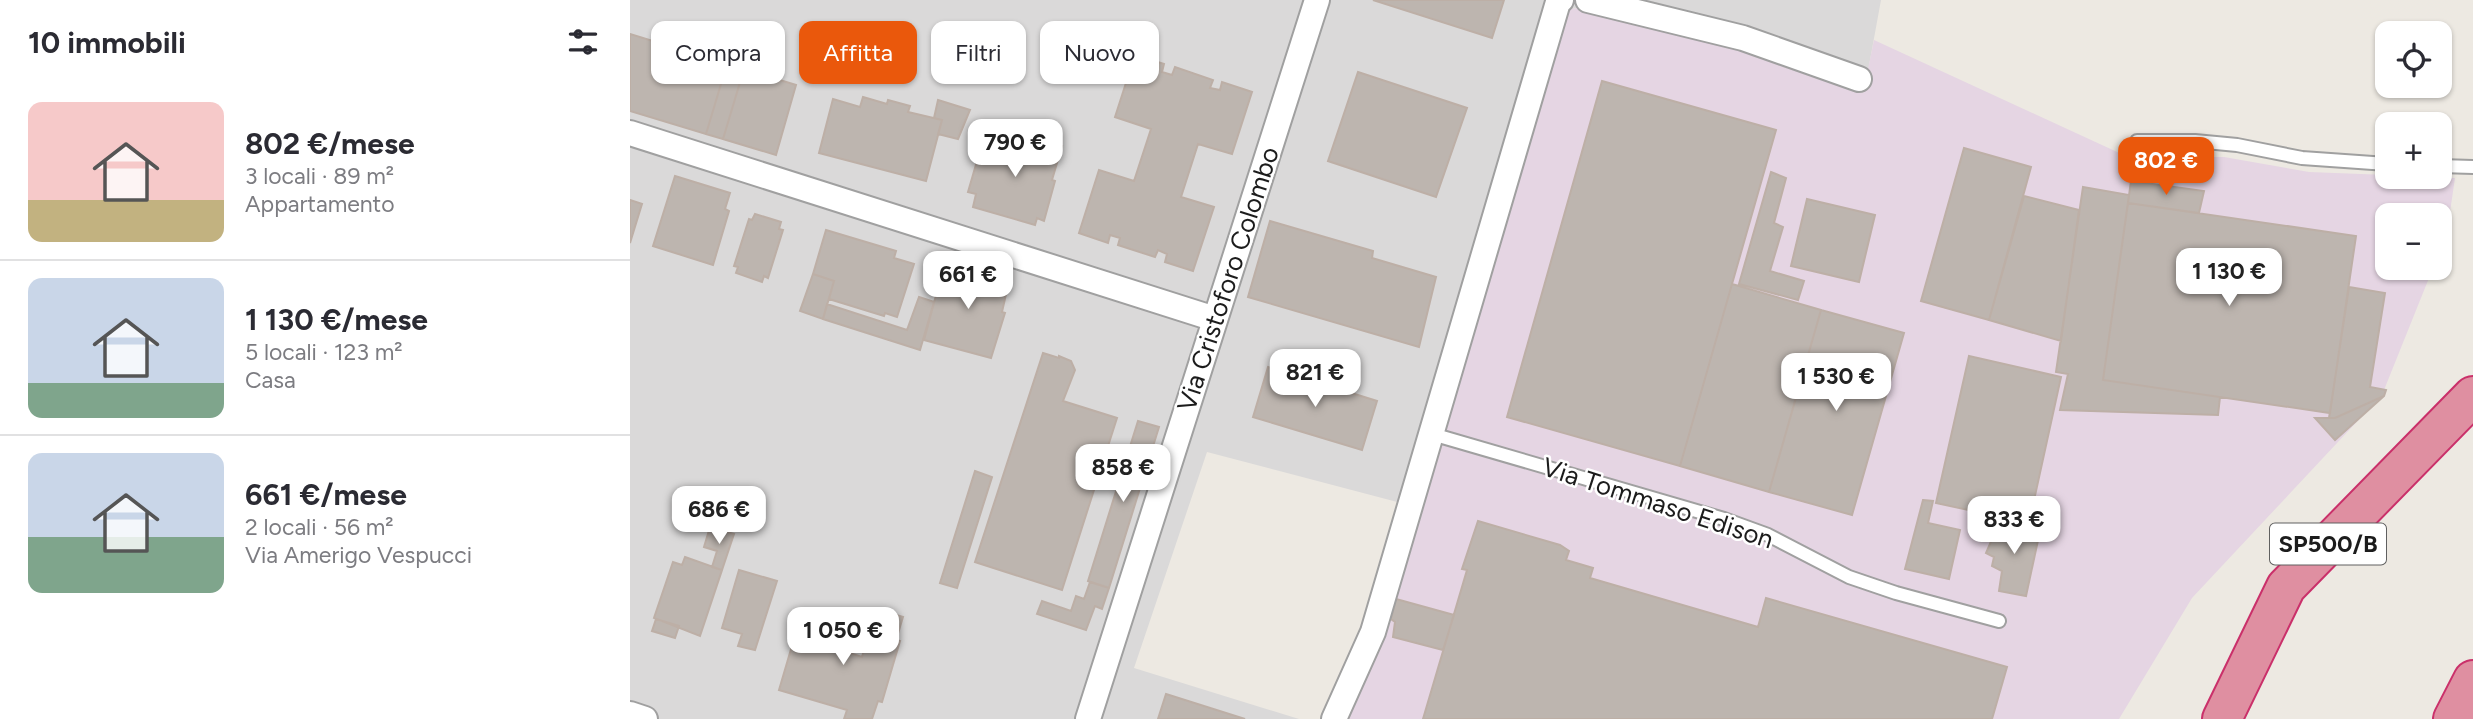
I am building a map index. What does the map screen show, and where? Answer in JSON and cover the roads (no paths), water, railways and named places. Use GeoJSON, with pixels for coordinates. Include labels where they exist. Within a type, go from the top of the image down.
{"type":"FeatureCollection","features":[{"type":"Feature","properties":{"kind":"highway","name":"SP500/B"},"geometry":{"type":"LineString","coordinates":[[2222,719],[2286,587],[2473,397]]}},
{"type":"Feature","properties":{"kind":"highway"},"geometry":{"type":"LineString","coordinates":[[2453,719],[2473,680]]}},
{"type":"Feature","properties":{"kind":"street","name":"Via Cristoforo Colombo"},"geometry":{"type":"LineString","coordinates":[[1088,719],[1317,0]]}},
{"type":"Feature","properties":{"kind":"street"},"geometry":{"type":"LineString","coordinates":[[1334,719],[1373,632],[1558,2],[1561,0]]}},
{"type":"Feature","properties":{"kind":"street"},"geometry":{"type":"LineString","coordinates":[[1588,0],[1742,38],[1859,79]]}},
{"type":"Feature","properties":{"kind":"street"},"geometry":{"type":"LineString","coordinates":[[630,134],[1215,319]]}},
{"type":"Feature","properties":{"kind":"street"},"geometry":{"type":"LineString","coordinates":[[630,714],[645,719]]}},
{"type":"Feature","properties":{"kind":"lane"},"geometry":{"type":"LineString","coordinates":[[2137,141],[2195,141],[2237,145],[2302,158],[2375,163]]}},
{"type":"Feature","properties":{"kind":"lane"},"geometry":{"type":"LineString","coordinates":[[2452,166],[2473,167]]}},
{"type":"Feature","properties":{"kind":"lane","name":"Via Tommaso Edison"},"geometry":{"type":"LineString","coordinates":[[1432,434],[1724,519],[1768,535],[1849,577],[1896,593],[1999,621]]}}]}
